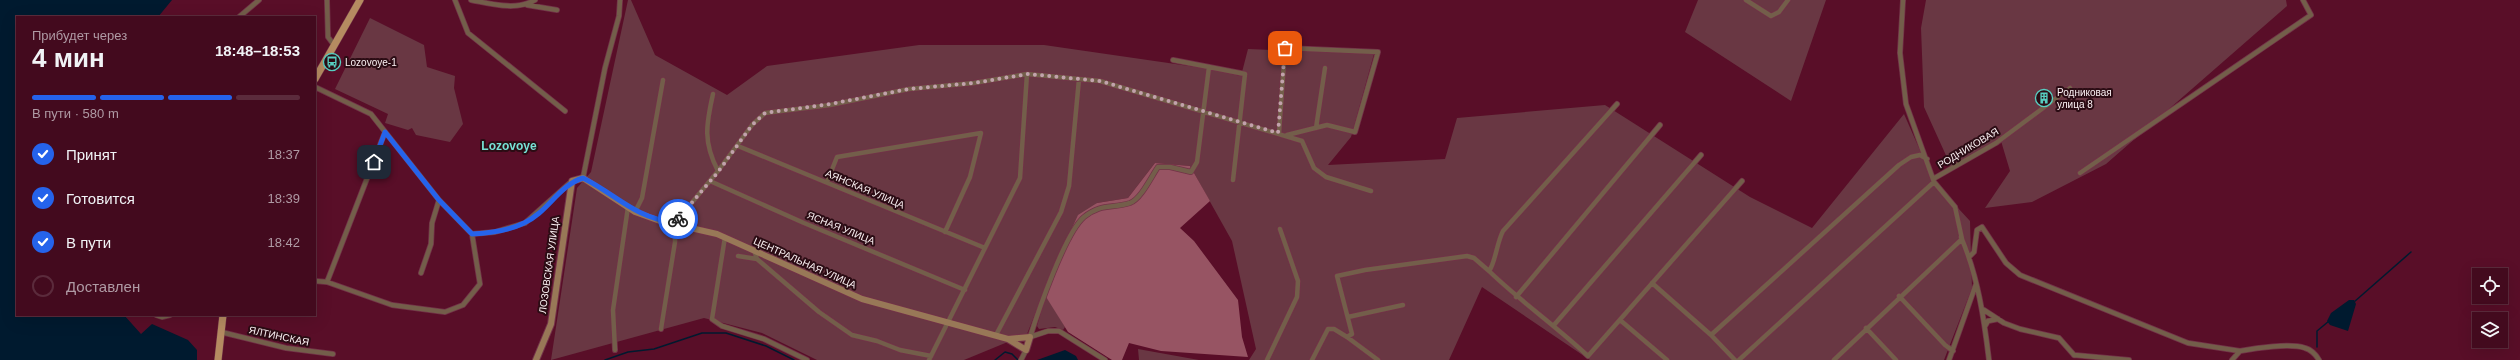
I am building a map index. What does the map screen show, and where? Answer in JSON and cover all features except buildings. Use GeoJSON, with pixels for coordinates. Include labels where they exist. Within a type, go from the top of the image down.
{"type":"FeatureCollection","features":[{"type":"Feature","properties":{"kind":"main road"},"geometry":{"type":"LineString","coordinates":[[316,77],[360,0]]}},
{"type":"Feature","properties":{"kind":"main road"},"geometry":{"type":"LineString","coordinates":[[572,181],[583,178]]}},
{"type":"Feature","properties":{"kind":"main road","name":"ЦЕНТРАЛЬНАЯ УЛИЦА"},"geometry":{"type":"LineString","coordinates":[[583,178],[635,212],[660,221],[675,223],[725,238],[754,250],[827,285],[862,299],[950,321],[1008,339],[1030,337]]}},
{"type":"Feature","properties":{"kind":"main road","name":"ЛОЗОВСКАЯ УЛИЦА"},"geometry":{"type":"LineString","coordinates":[[536,360],[551,324],[572,181]]}},
{"type":"Feature","properties":{"kind":"main road"},"geometry":{"type":"LineString","coordinates":[[218,360],[224,316]]}},
{"type":"Feature","properties":{"kind":"main road"},"geometry":{"type":"LineString","coordinates":[[1008,339],[1026,350],[1030,337]]}},
{"type":"Feature","properties":{"kind":"street"},"geometry":{"type":"LineString","coordinates":[[240,16],[259,0]]}},
{"type":"Feature","properties":{"kind":"street"},"geometry":{"type":"LineString","coordinates":[[327,0],[328,37],[334,45]]}},
{"type":"Feature","properties":{"kind":"street"},"geometry":{"type":"LineString","coordinates":[[455,0],[468,32],[565,111]]}},
{"type":"Feature","properties":{"kind":"street"},"geometry":{"type":"LineString","coordinates":[[471,0],[503,6],[527,5],[557,10]]}},
{"type":"Feature","properties":{"kind":"street"},"geometry":{"type":"LineString","coordinates":[[527,5],[535,0]]}},
{"type":"Feature","properties":{"kind":"street"},"geometry":{"type":"LineString","coordinates":[[583,178],[620,0]]}},
{"type":"Feature","properties":{"kind":"street"},"geometry":{"type":"LineString","coordinates":[[1746,0],[1771,16],[1780,12],[1788,0]]}},
{"type":"Feature","properties":{"kind":"street"},"geometry":{"type":"LineString","coordinates":[[1903,0],[1900,53],[1906,104],[1934,181],[1955,207],[1961,237],[1969,257],[1984,310],[1989,358]]}},
{"type":"Feature","properties":{"kind":"street"},"geometry":{"type":"LineString","coordinates":[[2080,173],[2311,15],[2303,0]]}},
{"type":"Feature","properties":{"kind":"street"},"geometry":{"type":"LineString","coordinates":[[1278,133],[1285,48],[1378,52],[1355,132],[1327,125],[1287,135]]}},
{"type":"Feature","properties":{"kind":"street"},"geometry":{"type":"LineString","coordinates":[[1173,60],[1245,74],[1233,180]]}},
{"type":"Feature","properties":{"kind":"street"},"geometry":{"type":"LineString","coordinates":[[1030,337],[1041,301],[1069,240],[1083,218],[1102,206],[1131,203],[1158,167],[1170,167],[1192,172],[1196,162],[1209,66]]}},
{"type":"Feature","properties":{"kind":"street"},"geometry":{"type":"LineString","coordinates":[[1316,128],[1325,68]]}},
{"type":"Feature","properties":{"kind":"street"},"geometry":{"type":"LineString","coordinates":[[754,250],[757,259],[819,312],[852,335],[877,341],[900,350],[930,358],[950,321],[1020,178],[1028,74]]}},
{"type":"Feature","properties":{"kind":"street"},"geometry":{"type":"LineString","coordinates":[[661,329],[675,242],[675,223],[718,172],[752,125],[765,113],[830,104],[909,89],[974,83],[1028,74],[1100,81],[1203,112],[1287,135],[1302,141],[1314,168],[1326,177],[1371,191]]}},
{"type":"Feature","properties":{"kind":"street"},"geometry":{"type":"LineString","coordinates":[[996,335],[1061,212],[1069,186],[1079,79]]}},
{"type":"Feature","properties":{"kind":"street"},"geometry":{"type":"LineString","coordinates":[[635,212],[642,198],[663,80]]}},
{"type":"Feature","properties":{"kind":"street"},"geometry":{"type":"LineString","coordinates":[[316,87],[371,114],[439,200],[472,234],[480,284],[462,305],[451,311],[392,305],[327,282],[316,281]]}},
{"type":"Feature","properties":{"kind":"street","name":"РОДНИКОВАЯ"},"geometry":{"type":"LineString","coordinates":[[1739,360],[1934,181],[1996,143],[2070,88]]}},
{"type":"Feature","properties":{"kind":"street"},"geometry":{"type":"LineString","coordinates":[[713,94],[706,138],[710,156],[718,172]]}},
{"type":"Feature","properties":{"kind":"street"},"geometry":{"type":"LineString","coordinates":[[1489,271],[1492,267],[1496,244],[1503,231],[1617,104]]}},
{"type":"Feature","properties":{"kind":"street"},"geometry":{"type":"LineString","coordinates":[[1516,297],[1660,125]]}},
{"type":"Feature","properties":{"kind":"street"},"geometry":{"type":"LineString","coordinates":[[327,282],[385,132]]}},
{"type":"Feature","properties":{"kind":"street"},"geometry":{"type":"LineString","coordinates":[[827,182],[837,157],[981,133],[970,177],[945,232]]}},
{"type":"Feature","properties":{"kind":"street","name":"АЯНСКАЯ УЛИЦА"},"geometry":{"type":"LineString","coordinates":[[738,146],[985,248]]}},
{"type":"Feature","properties":{"kind":"street"},"geometry":{"type":"LineString","coordinates":[[1554,325],[1701,155]]}},
{"type":"Feature","properties":{"kind":"street"},"geometry":{"type":"LineString","coordinates":[[1711,335],[1899,165],[1911,157],[1920,155],[1927,159]]}},
{"type":"Feature","properties":{"kind":"street"},"geometry":{"type":"LineString","coordinates":[[472,234],[495,232],[525,223],[572,181]]}},
{"type":"Feature","properties":{"kind":"street","name":"ЯСНАЯ УЛИЦА"},"geometry":{"type":"LineString","coordinates":[[710,181],[804,224],[965,290]]}},
{"type":"Feature","properties":{"kind":"street"},"geometry":{"type":"LineString","coordinates":[[1347,337],[1352,334],[1337,276],[1365,270],[1467,256],[1474,258],[1516,297],[1554,325],[1588,356],[1742,182]]}},
{"type":"Feature","properties":{"kind":"street"},"geometry":{"type":"LineString","coordinates":[[421,273],[431,244],[432,223],[439,200]]}},
{"type":"Feature","properties":{"kind":"street"},"geometry":{"type":"LineString","coordinates":[[615,350],[614,310],[628,208]]}},
{"type":"Feature","properties":{"kind":"street"},"geometry":{"type":"LineString","coordinates":[[1969,257],[1974,252],[1977,230],[1982,227],[2006,263],[2020,275],[2188,343],[2240,351],[2306,348],[2315,353],[2319,360]]}},
{"type":"Feature","properties":{"kind":"street"},"geometry":{"type":"LineString","coordinates":[[1267,360],[1297,297],[1298,281],[1280,229]]}},
{"type":"Feature","properties":{"kind":"street"},"geometry":{"type":"LineString","coordinates":[[1834,360],[1961,237]]}},
{"type":"Feature","properties":{"kind":"street"},"geometry":{"type":"LineString","coordinates":[[725,238],[712,319],[722,326],[764,339],[807,360]]}},
{"type":"Feature","properties":{"kind":"street"},"geometry":{"type":"LineString","coordinates":[[738,256],[757,259]]}},
{"type":"Feature","properties":{"kind":"street"},"geometry":{"type":"LineString","coordinates":[[1652,283],[1711,335],[1735,360]]}},
{"type":"Feature","properties":{"kind":"street"},"geometry":{"type":"LineString","coordinates":[[1949,360],[1977,283]]}},
{"type":"Feature","properties":{"kind":"street"},"geometry":{"type":"LineString","coordinates":[[1899,296],[1944,345],[1953,351]]}},
{"type":"Feature","properties":{"kind":"street"},"geometry":{"type":"LineString","coordinates":[[1348,317],[1403,305]]}},
{"type":"Feature","properties":{"kind":"street"},"geometry":{"type":"LineString","coordinates":[[1984,310],[1998,319],[2020,329],[2059,338],[2074,358],[2129,360]]}},
{"type":"Feature","properties":{"kind":"street"},"geometry":{"type":"LineString","coordinates":[[1985,326],[1988,321],[1998,319]]}},
{"type":"Feature","properties":{"kind":"street"},"geometry":{"type":"LineString","coordinates":[[1620,320],[1668,360]]}},
{"type":"Feature","properties":{"kind":"street"},"geometry":{"type":"LineString","coordinates":[[1866,328],[1896,360]]}},
{"type":"Feature","properties":{"kind":"street"},"geometry":{"type":"LineString","coordinates":[[1312,360],[1328,329],[1334,329],[1347,337],[1378,360]]}},
{"type":"Feature","properties":{"kind":"street"},"geometry":{"type":"LineString","coordinates":[[1030,337],[1048,331],[1059,330],[1105,360]]}},
{"type":"Feature","properties":{"kind":"street","name":"ЯЛТИНСКАЯ"},"geometry":{"type":"LineString","coordinates":[[221,332],[286,348],[333,354]]}},
{"type":"Feature","properties":{"kind":"street"},"geometry":{"type":"LineString","coordinates":[[1021,360],[1026,350]]}},
{"type":"Feature","properties":{"kind":"street"},"geometry":{"type":"LineString","coordinates":[[2232,360],[2240,351]]}},
{"type":"Feature","properties":{"kind":"shaded area"},"geometry":{"type":"Polygon","coordinates":[[[628,0],[631,0],[655,55],[727,95],[767,66],[919,45],[1044,45],[1203,68],[1241,76],[1248,49],[1374,54],[1351,137],[1328,165],[1445,159],[1457,118],[1605,105],[1750,197],[1812,228],[1904,114],[1934,182],[1970,221],[1972,288],[1944,360],[1590,360],[1482,287],[1449,360],[1249,360],[1256,349],[1232,241],[1190,166],[1155,163],[1128,198],[1097,203],[1052,272],[1027,334],[964,360],[817,360],[762,333],[704,318],[551,360],[577,188],[591,172],[628,0]]]}},
{"type":"Feature","properties":{"kind":"shaded area"},"geometry":{"type":"Polygon","coordinates":[[[1698,0],[1826,0],[1791,101],[1685,32],[1698,0]]]}},
{"type":"Feature","properties":{"kind":"shaded area"},"geometry":{"type":"Polygon","coordinates":[[[1926,0],[2286,0],[2287,6],[2106,164],[2032,202],[1985,208],[2010,171],[2001,141],[1950,169],[1949,162],[1924,107],[1921,28],[1926,0]]]}},
{"type":"Feature","properties":{"kind":"shaded area"},"geometry":{"type":"Polygon","coordinates":[[[370,18],[424,45],[427,67],[455,76],[454,88],[463,124],[450,142],[416,135],[412,128],[408,130],[385,123],[388,114],[335,89],[370,18]]]}},
{"type":"Feature","properties":{"kind":"shaded area"},"geometry":{"type":"Polygon","coordinates":[[[1155,163],[1190,166],[1210,201],[1180,228],[1194,241],[1238,300],[1242,337],[1248,357],[1161,351],[1129,343],[1122,360],[1112,360],[1068,332],[1043,292],[1078,215],[1097,203],[1128,198],[1155,163]]]}},
{"type":"Feature","properties":{"kind":"shaded area"},"geometry":{"type":"Polygon","coordinates":[[[1046,294],[1065,327],[1063,330],[1055,327],[1039,329],[1037,326],[1046,294]]]}},
{"type":"Feature","properties":{"kind":"shaded area"},"geometry":{"type":"Polygon","coordinates":[[[1138,349],[1199,360],[1139,360],[1138,349]]]}},
{"type":"Feature","properties":{"kind":"water"},"geometry":{"type":"Polygon","coordinates":[[[0,0],[172,0],[159,16],[16,16],[16,316],[125,316],[141,334],[152,324],[188,340],[197,350],[197,360],[0,360],[0,0]]]}},
{"type":"Feature","properties":{"kind":"water"},"geometry":{"type":"Polygon","coordinates":[[[2349,300],[2354,300],[2356,304],[2348,331],[2330,325],[2327,321],[2331,313],[2349,300]]]}},
{"type":"Feature","properties":{"kind":"water"},"geometry":{"type":"Polygon","coordinates":[[[1065,350],[1076,356],[1078,360],[1037,360],[1065,350]]]}},
{"type":"Feature","properties":{"kind":"waterway"},"geometry":{"type":"LineString","coordinates":[[2354,302],[2411,252]]}},
{"type":"Feature","properties":{"kind":"waterway"},"geometry":{"type":"LineString","coordinates":[[2317,347],[2317,331],[2329,321]]}},
{"type":"Feature","properties":{"kind":"waterway"},"geometry":{"type":"LineString","coordinates":[[605,360],[628,352],[654,349],[702,333],[726,333],[766,346],[794,360]]}},
{"type":"Feature","properties":{"kind":"waterway"},"geometry":{"type":"LineString","coordinates":[[995,360],[1005,352],[1012,354],[1018,360]]}},
{"type":"Feature","properties":{"kind":"way so far"},"geometry":{"type":"LineString","coordinates":[[678,219],[718,172],[752,125],[765,113],[830,104],[909,89],[974,83],[1028,74],[1100,81],[1278,133],[1285,48]]}},
{"type":"Feature","properties":{"kind":"place","name":"Lozovoye-1"},"geometry":{"type":"Point","coordinates":[332,62]}},
{"type":"Feature","properties":{"kind":"place","name":"Родниковая улица 8"},"geometry":{"type":"Point","coordinates":[2044,98]}},
{"type":"Feature","properties":{"kind":"district","name":"Lozovoye"},"geometry":{"type":"Point","coordinates":[509,146]}},
{"type":"Feature","properties":{"kind":"route"},"geometry":{"type":"LineString","coordinates":[[374,162],[385,132],[439,200],[472,234],[495,232],[525,223],[572,181],[583,178],[593,183],[635,212],[660,221],[675,223],[678,219]]}}]}
